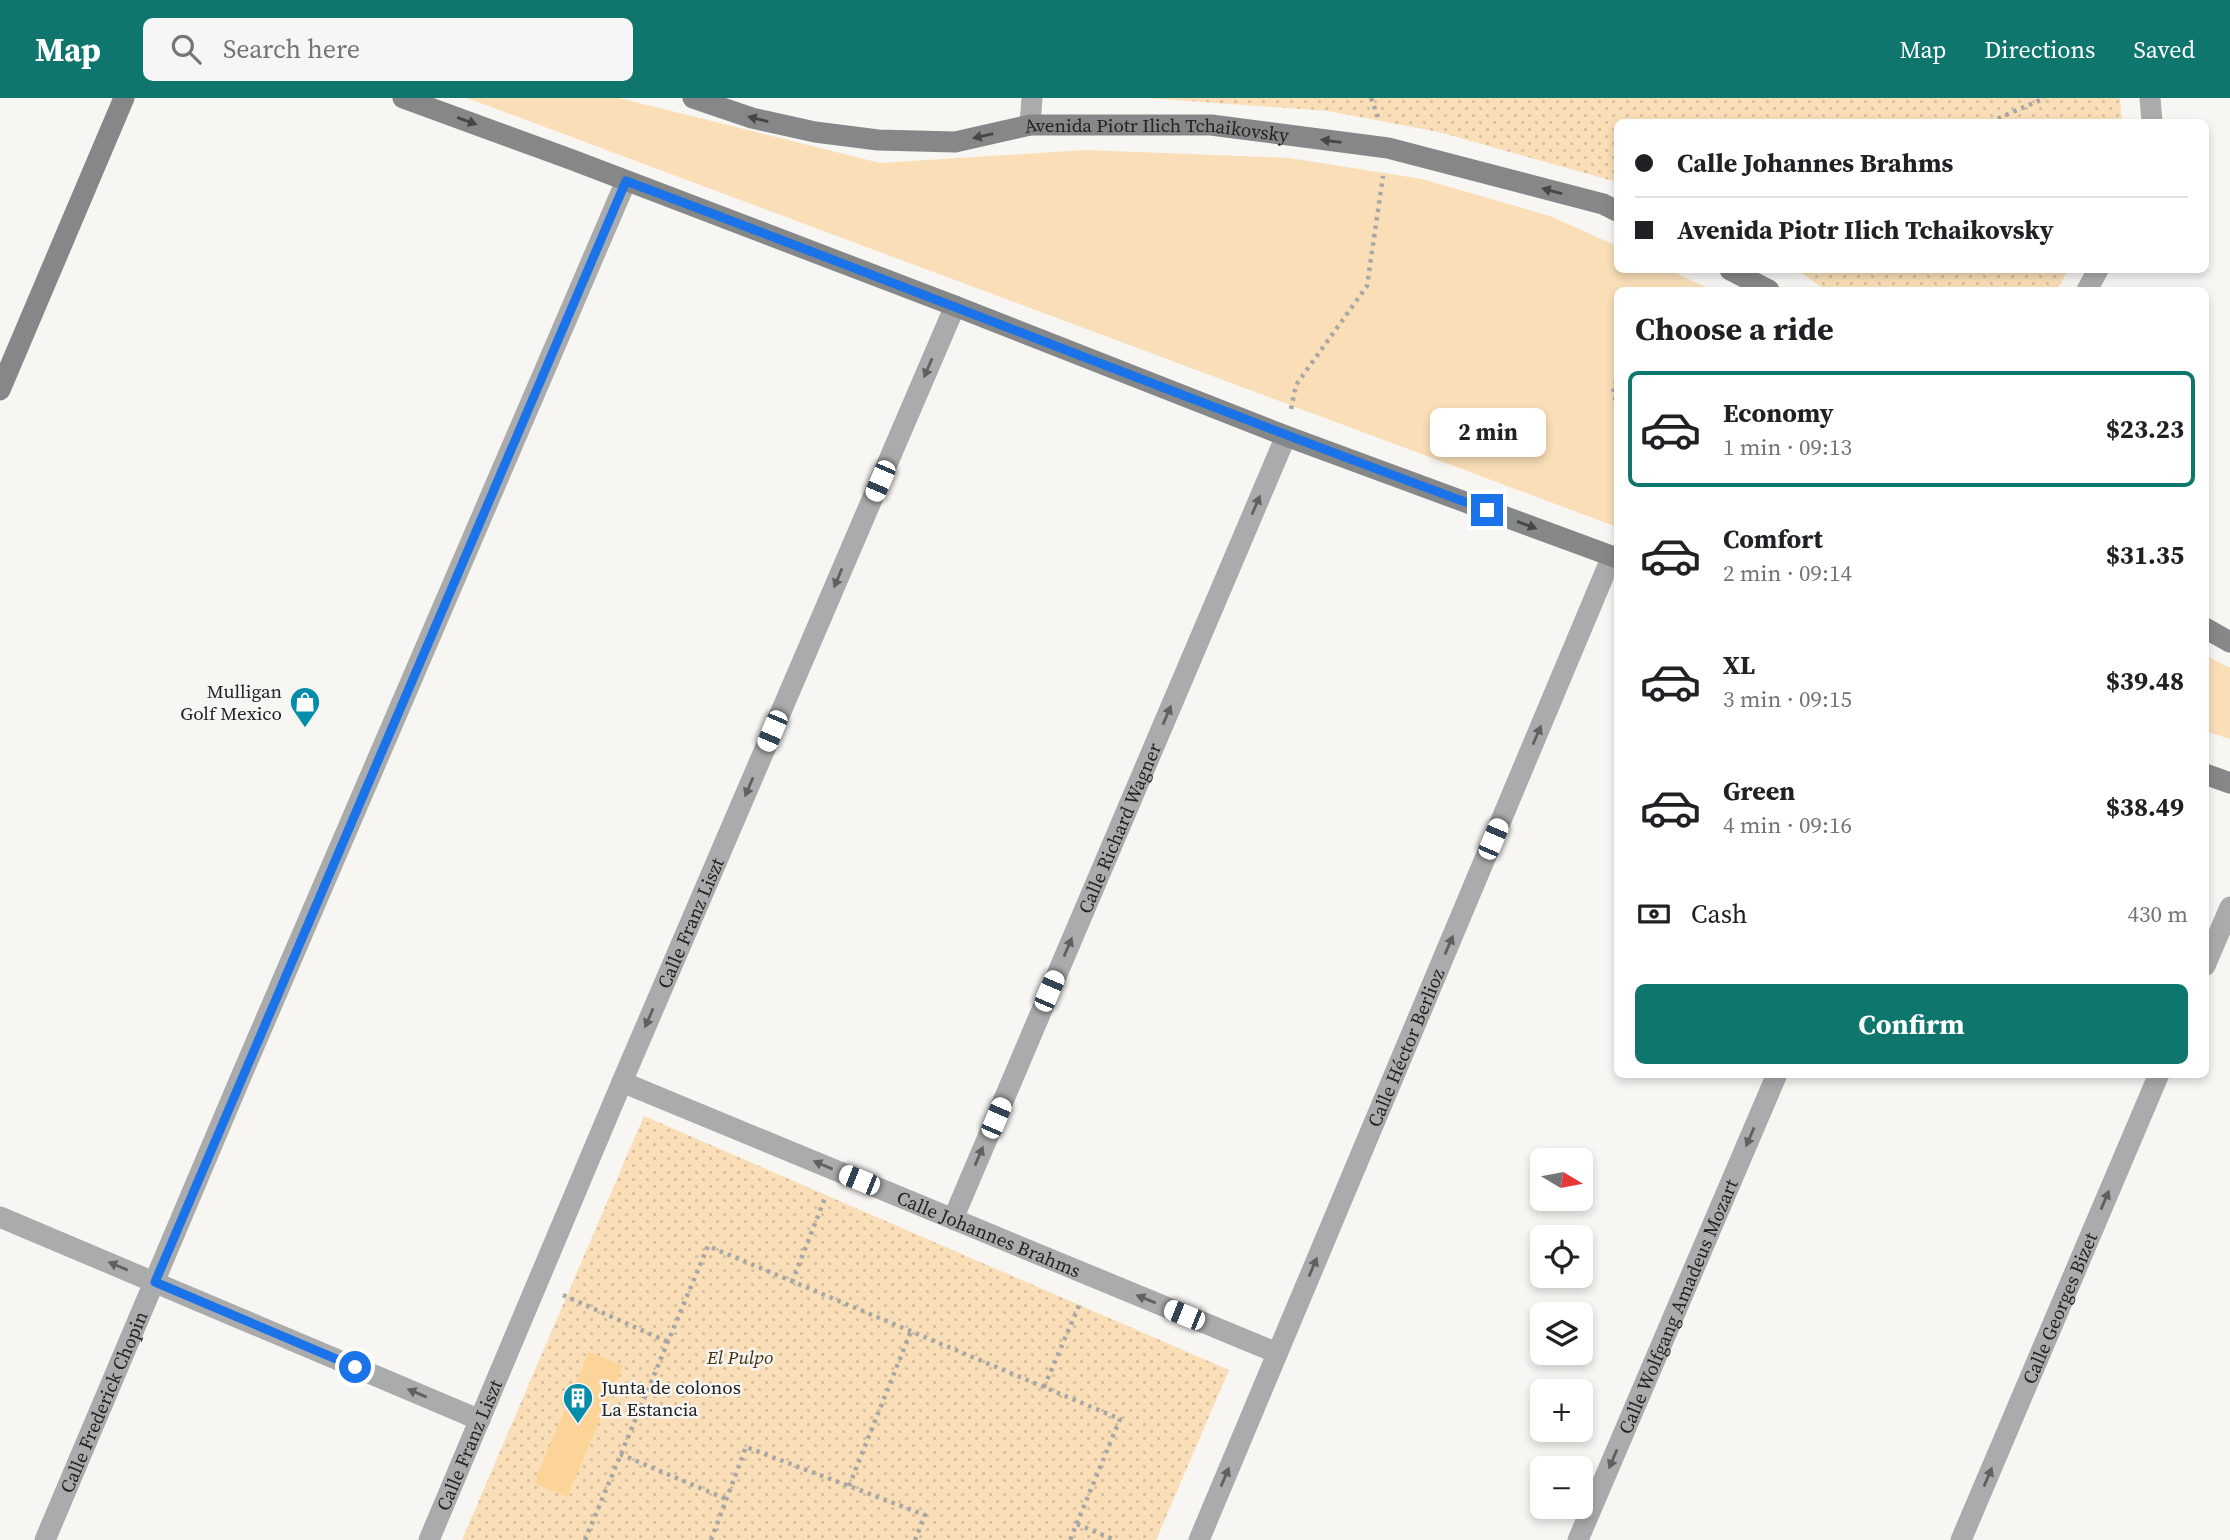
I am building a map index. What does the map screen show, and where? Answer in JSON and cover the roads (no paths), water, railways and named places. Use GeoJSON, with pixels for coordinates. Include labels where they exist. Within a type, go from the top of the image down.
{"type":"FeatureCollection","features":[{"type":"Feature","properties":{"kind":"street"},"geometry":{"type":"LineString","coordinates":[[0,390],[124,98]]}},
{"type":"Feature","properties":{"kind":"street"},"geometry":{"type":"LineString","coordinates":[[403,98],[955,306],[1286,436],[1614,557]]}},
{"type":"Feature","properties":{"kind":"street","name":"Avenida Piotr Ilich Tchaikovsky"},"geometry":{"type":"LineString","coordinates":[[693,98],[752,118],[815,132],[878,140],[955,142],[1030,125],[1211,125],[1388,148],[1602,204],[1614,210]]}},
{"type":"Feature","properties":{"kind":"street"},"geometry":{"type":"LineString","coordinates":[[1030,125],[1032,98]]}},
{"type":"Feature","properties":{"kind":"street"},"geometry":{"type":"LineString","coordinates":[[2150,98],[2152,119]]}},
{"type":"Feature","properties":{"kind":"street","name":"Calle Frederick Chopin"},"geometry":{"type":"LineString","coordinates":[[45,1540],[626,181]]}},
{"type":"Feature","properties":{"kind":"street"},"geometry":{"type":"LineString","coordinates":[[1736,273],[1763,287]]}},
{"type":"Feature","properties":{"kind":"street","name":"Calle Franz Liszt"},"geometry":{"type":"LineString","coordinates":[[429,1540],[955,306]]}},
{"type":"Feature","properties":{"kind":"street","name":"Calle Richard Wagner"},"geometry":{"type":"LineString","coordinates":[[953,1219],[1286,436]]}},
{"type":"Feature","properties":{"kind":"street","name":"Calle Héctor Berlioz"},"geometry":{"type":"LineString","coordinates":[[1199,1540],[1614,559]]}},
{"type":"Feature","properties":{"kind":"street"},"geometry":{"type":"LineString","coordinates":[[2209,630],[2230,642]]}},
{"type":"Feature","properties":{"kind":"street"},"geometry":{"type":"LineString","coordinates":[[2209,775],[2230,783]]}},
{"type":"Feature","properties":{"kind":"street"},"geometry":{"type":"LineString","coordinates":[[2209,957],[2230,907]]}},
{"type":"Feature","properties":{"kind":"street","name":"Calle Wolfgang Amadeus Mozart"},"geometry":{"type":"LineString","coordinates":[[1578,1540],[1775,1078]]}},
{"type":"Feature","properties":{"kind":"street","name":"Calle Georges Bizet"},"geometry":{"type":"LineString","coordinates":[[1961,1540],[2157,1078]]}},
{"type":"Feature","properties":{"kind":"street","name":"Calle Johannes Brahms"},"geometry":{"type":"LineString","coordinates":[[622,1082],[1277,1353]]}},
{"type":"Feature","properties":{"kind":"street"},"geometry":{"type":"LineString","coordinates":[[0,1216],[480,1420]]}},
{"type":"Feature","properties":{"kind":"place","name":"Mulligan Golf Mexico"},"geometry":{"type":"Point","coordinates":[305,729]}},
{"type":"Feature","properties":{"kind":"place","name":"Junta de colonos La Estancia"},"geometry":{"type":"Point","coordinates":[578,1425]}},
{"type":"Feature","properties":{"kind":"park label","name":"El Pulpo"},"geometry":{"type":"Point","coordinates":[740,1357]}}]}
